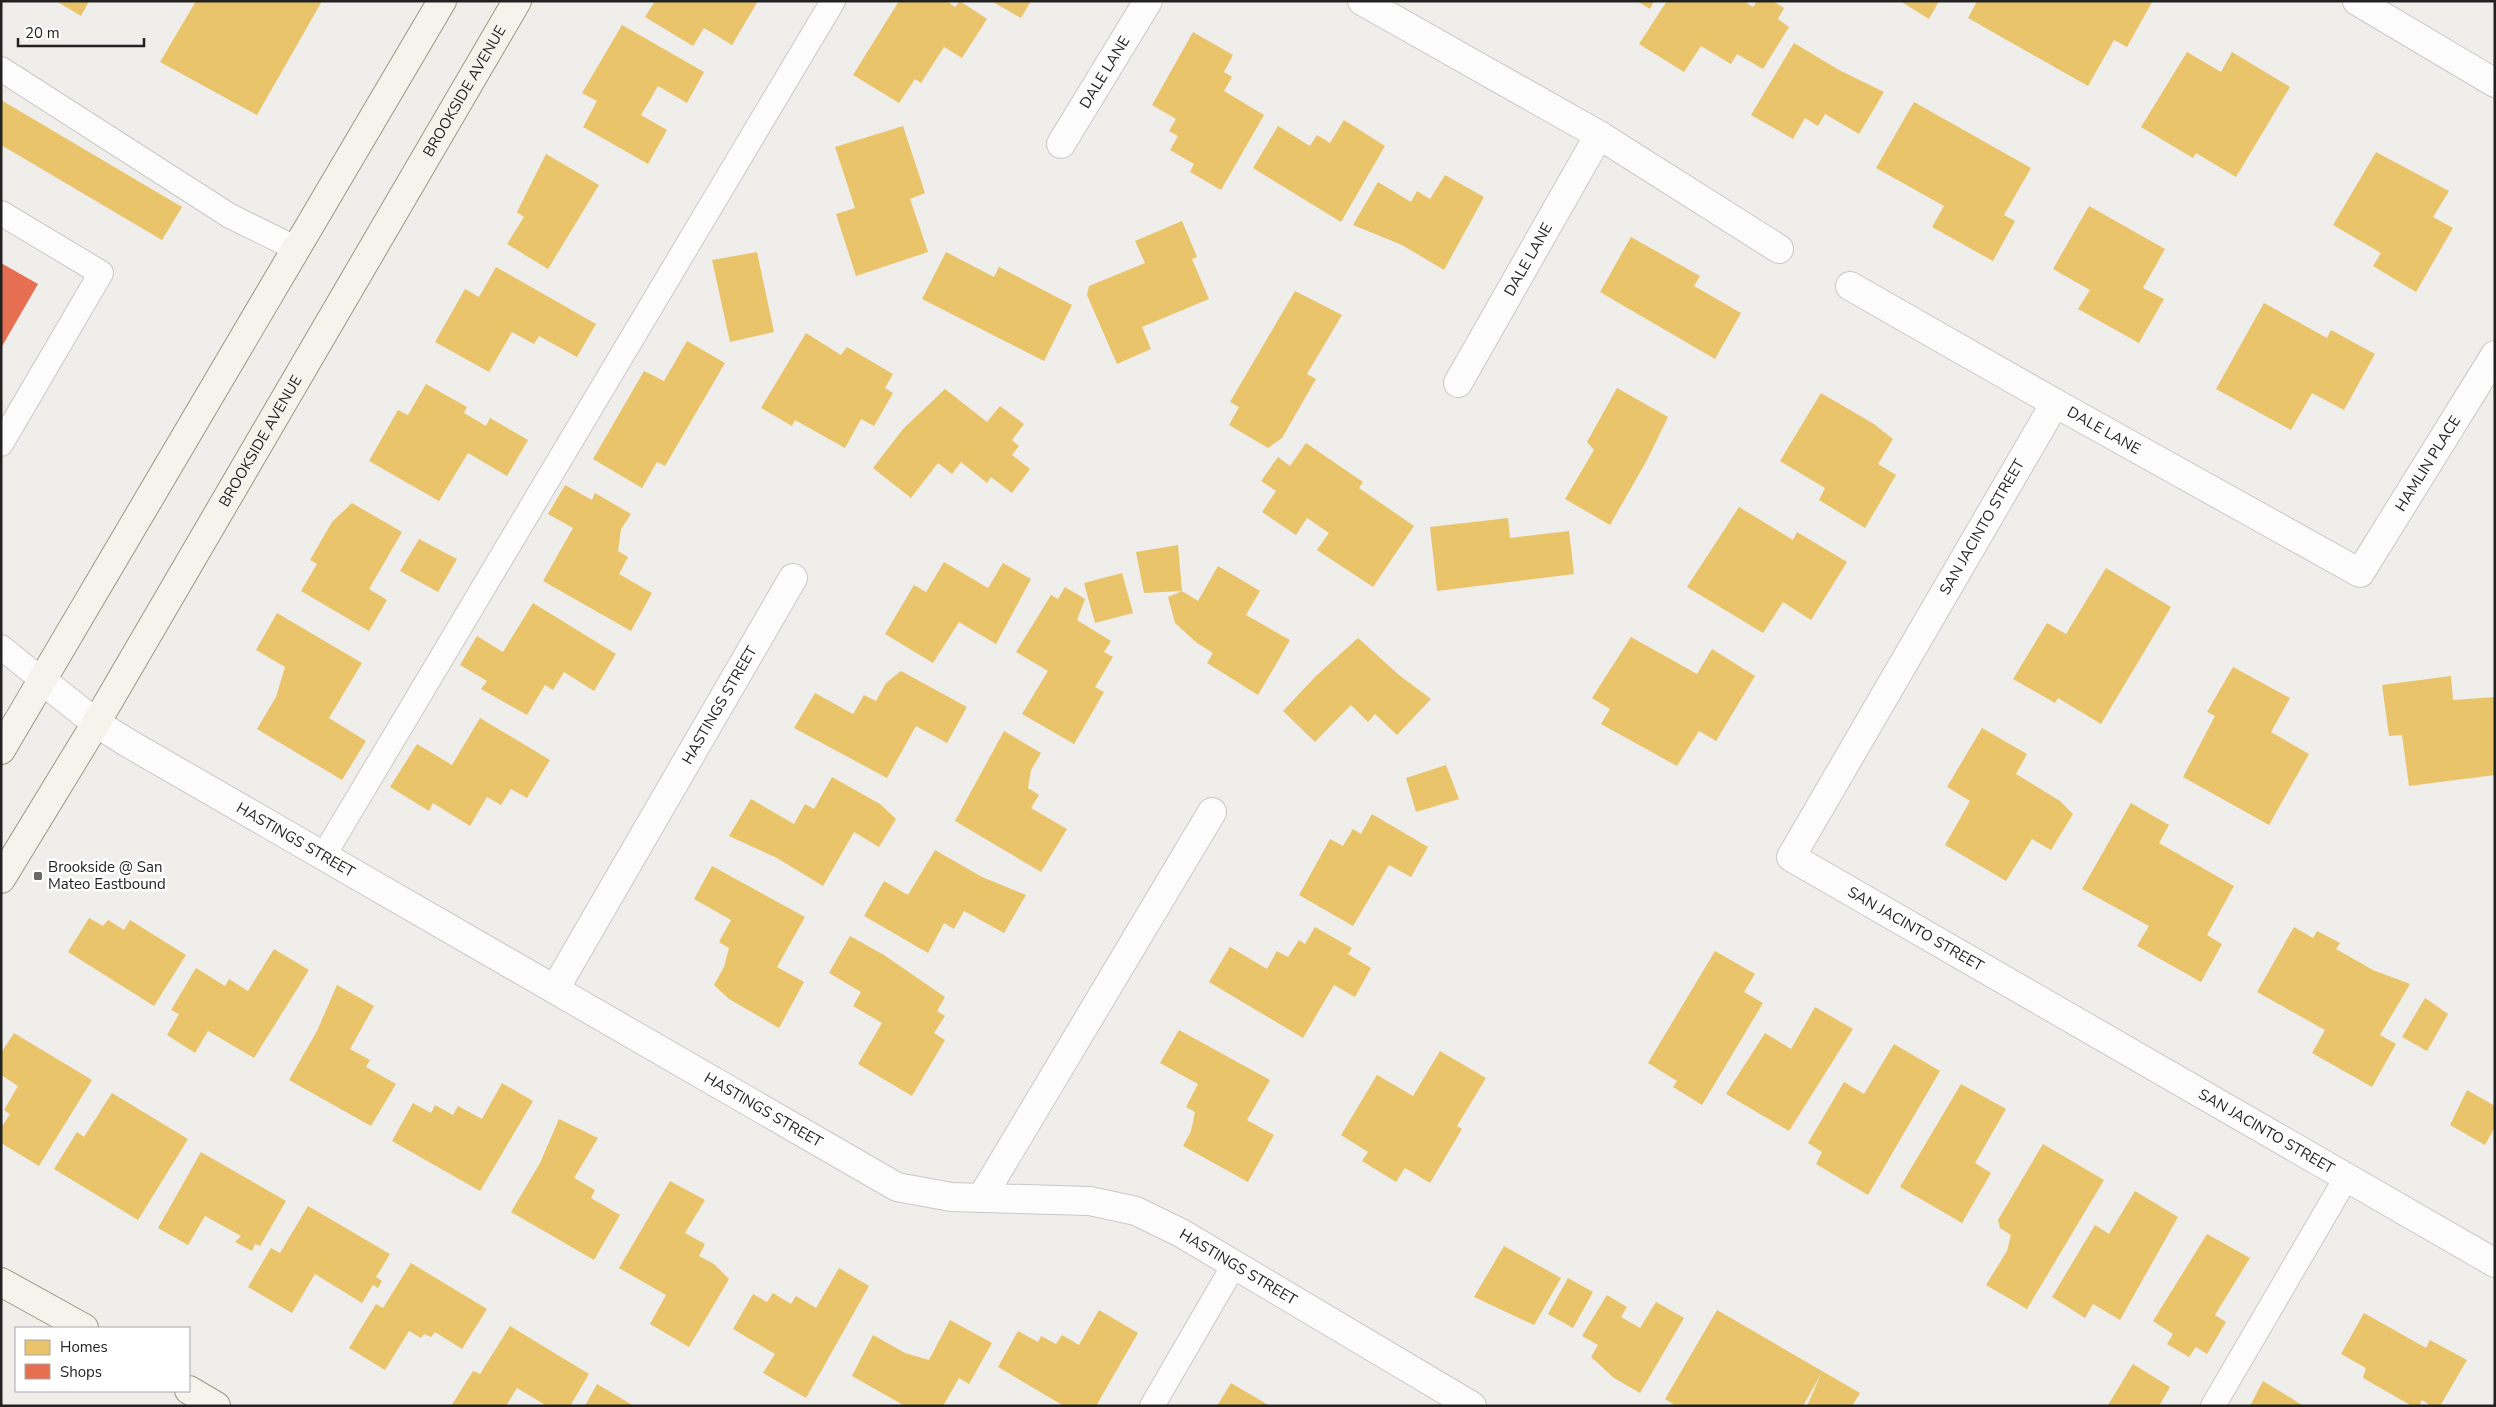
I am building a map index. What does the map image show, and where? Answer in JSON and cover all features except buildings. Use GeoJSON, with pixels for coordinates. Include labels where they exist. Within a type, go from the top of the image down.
{"type":"FeatureCollection","features":[{"type":"Feature","properties":{"kind":"main road"},"geometry":{"type":"LineString","coordinates":[[1,750],[442,1]]}},
{"type":"Feature","properties":{"kind":"main road","name":"BROOKSIDE AVENUE"},"geometry":{"type":"LineString","coordinates":[[1,879],[96,723],[517,1]]}},
{"type":"Feature","properties":{"kind":"main road"},"geometry":{"type":"LineString","coordinates":[[1,1282],[82,1327]]}},
{"type":"Feature","properties":{"kind":"main road"},"geometry":{"type":"LineString","coordinates":[[190,1391],[216,1406]]}},
{"type":"Feature","properties":{"kind":"street","name":"DALE LANE"},"geometry":{"type":"LineString","coordinates":[[1062,144],[1148,1]]}},
{"type":"Feature","properties":{"kind":"street"},"geometry":{"type":"LineString","coordinates":[[1362,1],[1599,135],[1778,249]]}},
{"type":"Feature","properties":{"kind":"street"},"geometry":{"type":"LineString","coordinates":[[2357,1],[2495,83]]}},
{"type":"Feature","properties":{"kind":"street","name":"DALE LANE"},"geometry":{"type":"LineString","coordinates":[[1458,383],[1599,135]]}},
{"type":"Feature","properties":{"kind":"street","name":"DALE LANE"},"geometry":{"type":"LineString","coordinates":[[1850,286],[2360,573]]}},
{"type":"Feature","properties":{"kind":"street","name":"HAMLIN PLACE"},"geometry":{"type":"LineString","coordinates":[[2360,573],[2495,355]]}},
{"type":"Feature","properties":{"kind":"street","name":"SAN JACINTO STREET"},"geometry":{"type":"LineString","coordinates":[[2055,403],[1791,857],[2495,1263]]}},
{"type":"Feature","properties":{"kind":"street","name":"HASTINGS STREET"},"geometry":{"type":"LineString","coordinates":[[555,989],[793,578]]}},
{"type":"Feature","properties":{"kind":"street","name":"HASTINGS STREET"},"geometry":{"type":"LineString","coordinates":[[43,681],[96,723],[897,1187],[951,1197],[1090,1201],[1136,1211],[1181,1234],[1472,1406]]}},
{"type":"Feature","properties":{"kind":"street"},"geometry":{"type":"LineString","coordinates":[[982,1197],[1212,812]]}},
{"type":"Feature","properties":{"kind":"lane"},"geometry":{"type":"LineString","coordinates":[[324,855],[833,1]]}},
{"type":"Feature","properties":{"kind":"lane"},"geometry":{"type":"LineString","coordinates":[[1,70],[230,216],[295,248]]}},
{"type":"Feature","properties":{"kind":"lane"},"geometry":{"type":"LineString","coordinates":[[1,213],[101,273],[1,444]]}},
{"type":"Feature","properties":{"kind":"lane"},"geometry":{"type":"LineString","coordinates":[[1,646],[43,681]]}},
{"type":"Feature","properties":{"kind":"lane"},"geometry":{"type":"LineString","coordinates":[[2213,1406],[2346,1178]]}},
{"type":"Feature","properties":{"kind":"lane"},"geometry":{"type":"LineString","coordinates":[[1152,1406],[1234,1265]]}},
{"type":"Feature","properties":{"kind":"place","name":"Brookside @ San Mateo Eastbound"},"geometry":{"type":"Point","coordinates":[38,876]}}]}
